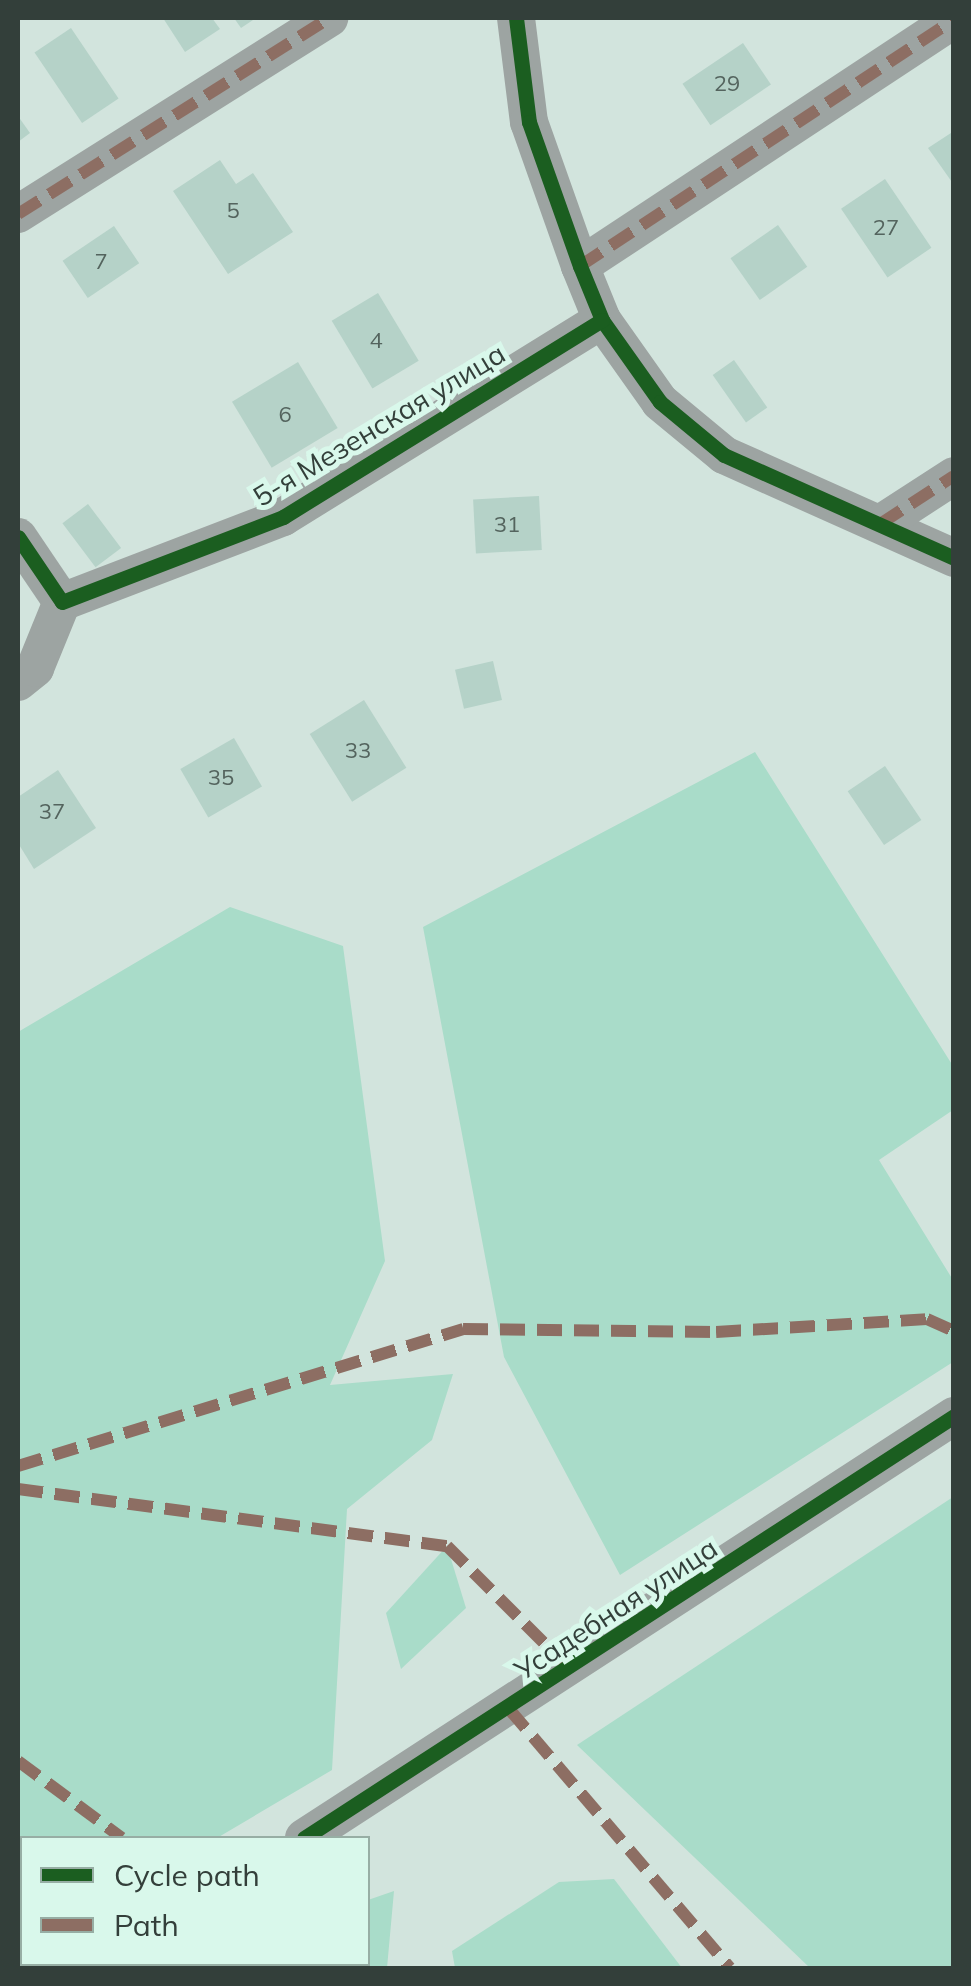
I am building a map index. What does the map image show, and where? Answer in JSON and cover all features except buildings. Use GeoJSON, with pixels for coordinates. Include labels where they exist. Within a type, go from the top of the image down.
{"type":"FeatureCollection","features":[{"type":"Feature","properties":{"kind":"street"},"geometry":{"type":"LineString","coordinates":[[18,214],[329,18]]}},
{"type":"Feature","properties":{"kind":"street"},"geometry":{"type":"LineString","coordinates":[[516,18],[529,122],[580,266],[602,320],[660,402],[724,455],[954,558]]}},
{"type":"Feature","properties":{"kind":"street"},"geometry":{"type":"LineString","coordinates":[[580,266],[954,20]]}},
{"type":"Feature","properties":{"kind":"street","name":"5-я Мезенская улица"},"geometry":{"type":"LineString","coordinates":[[62,602],[283,517],[602,320]]}},
{"type":"Feature","properties":{"kind":"street"},"geometry":{"type":"LineString","coordinates":[[880,524],[954,476]]}},
{"type":"Feature","properties":{"kind":"street"},"geometry":{"type":"LineString","coordinates":[[18,537],[62,602],[35,668],[18,682]]}},
{"type":"Feature","properties":{"kind":"street","name":"Усадебная улица"},"geometry":{"type":"LineString","coordinates":[[307,1836],[954,1416]]}},
{"type":"Feature","properties":{"kind":"green space"},"geometry":{"type":"Polygon","coordinates":[[[755,752],[953,1066],[953,1110],[879,1160],[953,1280],[953,1362],[620,1575],[504,1357],[423,927],[755,752]]]}},
{"type":"Feature","properties":{"kind":"green space"},"geometry":{"type":"Polygon","coordinates":[[[230,907],[343,946],[385,1261],[330,1385],[453,1374],[432,1440],[347,1509],[332,1770],[220,1836],[20,1836],[18,1958],[18,1032],[230,907]]]}},
{"type":"Feature","properties":{"kind":"green space"},"geometry":{"type":"Polygon","coordinates":[[[953,1497],[953,1968],[810,1968],[577,1745],[953,1497]]]}},
{"type":"Feature","properties":{"kind":"green space"},"geometry":{"type":"Polygon","coordinates":[[[447,1546],[466,1608],[401,1669],[386,1613],[447,1546]]]}},
{"type":"Feature","properties":{"kind":"green space"},"geometry":{"type":"Polygon","coordinates":[[[614,1879],[682,1968],[455,1968],[452,1951],[559,1882],[614,1879]]]}},
{"type":"Feature","properties":{"kind":"green space"},"geometry":{"type":"Polygon","coordinates":[[[394,1891],[387,1968],[199,1968],[370,1966],[370,1899],[394,1891]]]}},
{"type":"Feature","properties":{"kind":"marked path"},"geometry":{"type":"LineString","coordinates":[[18,214],[329,18]]}},
{"type":"Feature","properties":{"kind":"marked path"},"geometry":{"type":"LineString","coordinates":[[580,266],[954,19]]}},
{"type":"Feature","properties":{"kind":"marked path"},"geometry":{"type":"LineString","coordinates":[[880,524],[954,476]]}},
{"type":"Feature","properties":{"kind":"marked path"},"geometry":{"type":"LineString","coordinates":[[18,1466],[463,1329],[716,1332],[927,1319],[954,1331]]}},
{"type":"Feature","properties":{"kind":"marked path"},"geometry":{"type":"LineString","coordinates":[[18,1489],[447,1546],[570,1669]]}},
{"type":"Feature","properties":{"kind":"marked path"},"geometry":{"type":"LineString","coordinates":[[509,1709],[730,1968]]}},
{"type":"Feature","properties":{"kind":"marked path"},"geometry":{"type":"LineString","coordinates":[[18,1761],[119,1836]]}},
{"type":"Feature","properties":{"kind":"cycle path"},"geometry":{"type":"LineString","coordinates":[[516,18],[529,122],[580,266],[602,320],[660,402],[724,455],[954,558]]}},
{"type":"Feature","properties":{"kind":"cycle path"},"geometry":{"type":"LineString","coordinates":[[18,537],[62,602],[283,517],[602,320]]}},
{"type":"Feature","properties":{"kind":"cycle path"},"geometry":{"type":"LineString","coordinates":[[307,1836],[954,1416]]}}]}
